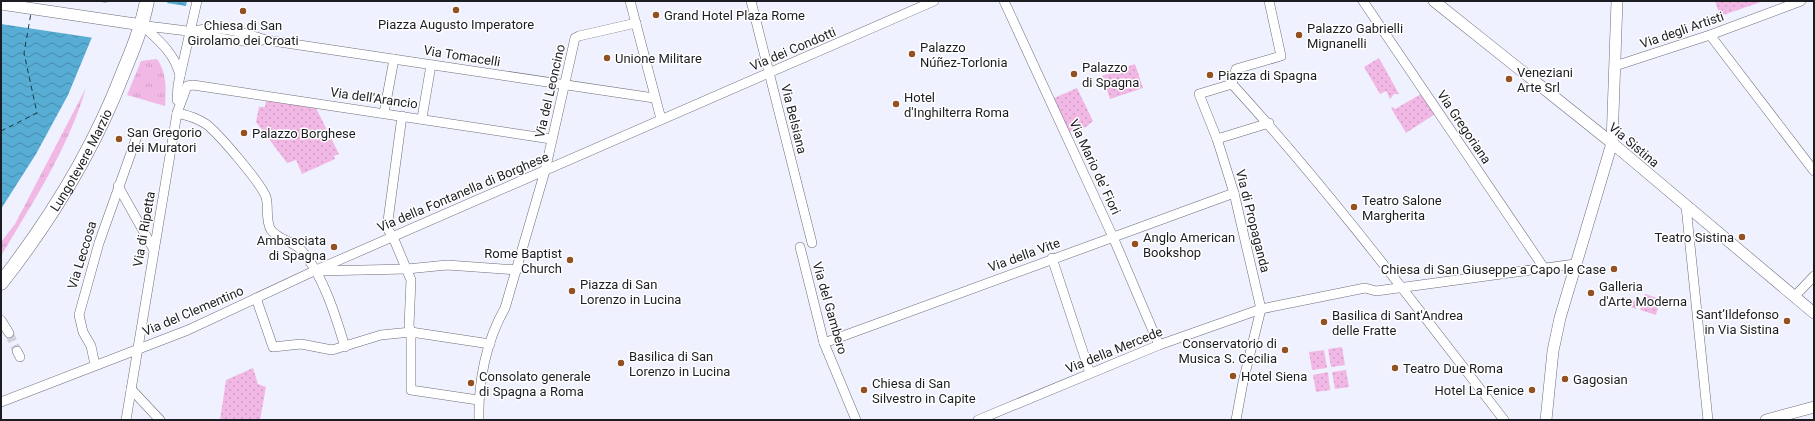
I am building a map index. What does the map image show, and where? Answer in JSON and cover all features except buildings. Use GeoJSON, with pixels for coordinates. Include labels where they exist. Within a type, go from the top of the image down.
{"type":"FeatureCollection","features":[{"type":"Feature","properties":{"kind":"main road","name":"Lungotevere Marzio"},"geometry":{"type":"LineString","coordinates":[[1,283],[37,235],[94,140],[118,88],[142,25],[147,1]]}},
{"type":"Feature","properties":{"kind":"street"},"geometry":{"type":"LineString","coordinates":[[197,1],[180,78],[177,97],[177,113],[196,119],[211,129],[258,182],[266,197],[268,221],[271,229],[298,247],[306,256],[320,279],[333,308],[346,347]]}},
{"type":"Feature","properties":{"kind":"street"},"geometry":{"type":"LineString","coordinates":[[630,1],[654,98],[661,119]]}},
{"type":"Feature","properties":{"kind":"street","name":"Via Belsiana"},"geometry":{"type":"LineString","coordinates":[[750,1],[812,243]]}},
{"type":"Feature","properties":{"kind":"street","name":"Via dei Condotti"},"geometry":{"type":"LineString","coordinates":[[621,137],[934,1]]}},
{"type":"Feature","properties":{"kind":"street","name":"Via Mario de' Fiori"},"geometry":{"type":"LineString","coordinates":[[1004,1],[1113,237],[1159,345]]}},
{"type":"Feature","properties":{"kind":"street"},"geometry":{"type":"LineString","coordinates":[[1232,84],[1236,69],[1281,56],[1269,1]]}},
{"type":"Feature","properties":{"kind":"street","name":"Via Gregoriana"},"geometry":{"type":"LineString","coordinates":[[1363,1],[1544,268]]}},
{"type":"Feature","properties":{"kind":"street","name":"Via Sistina"},"geometry":{"type":"LineString","coordinates":[[1434,1],[1612,143],[1814,313]]}},
{"type":"Feature","properties":{"kind":"street"},"geometry":{"type":"LineString","coordinates":[[1546,420],[1556,334],[1575,264],[1612,143],[1618,1]]}},
{"type":"Feature","properties":{"kind":"street","name":"Via degli Artisti"},"geometry":{"type":"LineString","coordinates":[[1615,66],[1710,35],[1802,1]]}},
{"type":"Feature","properties":{"kind":"street"},"geometry":{"type":"LineString","coordinates":[[1,4],[142,25],[171,54],[176,62],[180,78]]}},
{"type":"Feature","properties":{"kind":"street","name":"Via del Leoncino"},"geometry":{"type":"LineString","coordinates":[[479,420],[478,400],[490,344],[496,324],[505,308],[545,171],[575,38],[636,23]]}},
{"type":"Feature","properties":{"kind":"street","name":"Via Tomacelli"},"geometry":{"type":"LineString","coordinates":[[142,25],[190,32],[202,29],[213,29],[244,33],[266,40],[654,98]]}},
{"type":"Feature","properties":{"kind":"street"},"geometry":{"type":"LineString","coordinates":[[1710,35],[1814,171]]}},
{"type":"Feature","properties":{"kind":"street"},"geometry":{"type":"LineString","coordinates":[[384,113],[394,59]]}},
{"type":"Feature","properties":{"kind":"street"},"geometry":{"type":"LineString","coordinates":[[422,118],[431,65]]}},
{"type":"Feature","properties":{"kind":"street"},"geometry":{"type":"LineString","coordinates":[[1232,84],[1268,123],[1402,287],[1504,420]]}},
{"type":"Feature","properties":{"kind":"street"},"geometry":{"type":"LineString","coordinates":[[1232,84],[1199,94],[1217,139],[1268,123]]}},
{"type":"Feature","properties":{"kind":"street","name":"Via dell'Arancio"},"geometry":{"type":"LineString","coordinates":[[177,113],[185,88],[193,85],[422,118],[551,139]]}},
{"type":"Feature","properties":{"kind":"street","name":"Via di Ripetta"},"geometry":{"type":"LineString","coordinates":[[126,420],[177,113]]}},
{"type":"Feature","properties":{"kind":"street"},"geometry":{"type":"LineString","coordinates":[[402,116],[386,228],[393,237],[411,280],[409,326],[411,332],[410,390],[478,400]]}},
{"type":"Feature","properties":{"kind":"street","name":"Via Leccosa"},"geometry":{"type":"LineString","coordinates":[[95,365],[90,346],[83,332],[79,315],[93,260],[137,136]]}},
{"type":"Feature","properties":{"kind":"street","name":"Via della Fontanella di Borghese"},"geometry":{"type":"LineString","coordinates":[[258,297],[314,271],[621,137]]}},
{"type":"Feature","properties":{"kind":"street","name":"Via di Propaganda"},"geometry":{"type":"LineString","coordinates":[[1217,139],[1234,193],[1261,309]]}},
{"type":"Feature","properties":{"kind":"street"},"geometry":{"type":"LineString","coordinates":[[118,186],[154,250]]}},
{"type":"Feature","properties":{"kind":"street","name":"Via della Vite"},"geometry":{"type":"LineString","coordinates":[[824,343],[1052,258],[1234,193]]}},
{"type":"Feature","properties":{"kind":"street"},"geometry":{"type":"LineString","coordinates":[[1686,206],[1708,420]]}},
{"type":"Feature","properties":{"kind":"street","name":"Via del Gambero"},"geometry":{"type":"LineString","coordinates":[[800,247],[824,343],[856,420]]}},
{"type":"Feature","properties":{"kind":"street"},"geometry":{"type":"LineString","coordinates":[[1052,258],[1090,373]]}},
{"type":"Feature","properties":{"kind":"street","name":"Via della Mercede"},"geometry":{"type":"LineString","coordinates":[[978,420],[1159,345],[1261,309],[1365,288],[1376,291],[1575,264]]}},
{"type":"Feature","properties":{"kind":"street"},"geometry":{"type":"LineString","coordinates":[[314,271],[407,269],[447,265],[517,270]]}},
{"type":"Feature","properties":{"kind":"street"},"geometry":{"type":"LineString","coordinates":[[1794,297],[1814,276]]}},
{"type":"Feature","properties":{"kind":"street"},"geometry":{"type":"LineString","coordinates":[[258,297],[273,348],[301,344],[332,350],[346,347],[381,334],[411,332],[490,344]]}},
{"type":"Feature","properties":{"kind":"street","name":"Via del Clementino"},"geometry":{"type":"LineString","coordinates":[[1,402],[188,330],[258,297]]}},
{"type":"Feature","properties":{"kind":"street"},"geometry":{"type":"LineString","coordinates":[[1236,420],[1243,382],[1261,309]]}},
{"type":"Feature","properties":{"kind":"street"},"geometry":{"type":"LineString","coordinates":[[1,320],[9,333]]}},
{"type":"Feature","properties":{"kind":"street"},"geometry":{"type":"LineString","coordinates":[[131,389],[160,420]]}},
{"type":"Feature","properties":{"kind":"street"},"geometry":{"type":"LineString","coordinates":[[1766,420],[1814,407]]}},
{"type":"Feature","properties":{"kind":"green space"},"geometry":{"type":"Polygon","coordinates":[[[1715,1],[1764,1],[1720,16],[1715,1]]]}},
{"type":"Feature","properties":{"kind":"green space"},"geometry":{"type":"Polygon","coordinates":[[[1379,58],[1399,94],[1394,94],[1390,99],[1386,91],[1380,94],[1364,67],[1379,58]]]}},
{"type":"Feature","properties":{"kind":"green space"},"geometry":{"type":"Polygon","coordinates":[[[157,59],[163,70],[166,88],[165,106],[127,95],[141,61],[157,59]]]}},
{"type":"Feature","properties":{"kind":"green space"},"geometry":{"type":"Polygon","coordinates":[[[1135,64],[1143,88],[1110,99],[1102,76],[1135,64]]]}},
{"type":"Feature","properties":{"kind":"green space"},"geometry":{"type":"Polygon","coordinates":[[[86,88],[70,132],[60,154],[1,256],[1,242],[15,224],[86,88]]]}},
{"type":"Feature","properties":{"kind":"green space"},"geometry":{"type":"Polygon","coordinates":[[[1077,88],[1093,121],[1086,127],[1069,132],[1054,98],[1077,88]]]}},
{"type":"Feature","properties":{"kind":"green space"},"geometry":{"type":"Polygon","coordinates":[[[1421,94],[1435,114],[1406,133],[1391,108],[1393,107],[1395,109],[1421,94]]]}},
{"type":"Feature","properties":{"kind":"green space"},"geometry":{"type":"Polygon","coordinates":[[[266,101],[316,108],[339,154],[334,156],[335,159],[302,174],[296,160],[287,163],[256,122],[259,107],[265,107],[266,101]]]}},
{"type":"Feature","properties":{"kind":"green space"},"geometry":{"type":"Polygon","coordinates":[[[1645,294],[1661,299],[1659,304],[1643,299],[1645,294]]]}},
{"type":"Feature","properties":{"kind":"green space"},"geometry":{"type":"Polygon","coordinates":[[[1626,298],[1638,302],[1636,309],[1624,305],[1626,298]]]}},
{"type":"Feature","properties":{"kind":"green space"},"geometry":{"type":"Polygon","coordinates":[[[1642,303],[1658,308],[1656,315],[1640,310],[1642,303]]]}},
{"type":"Feature","properties":{"kind":"green space"},"geometry":{"type":"Polygon","coordinates":[[[1342,347],[1345,365],[1331,367],[1328,349],[1342,347]]]}},
{"type":"Feature","properties":{"kind":"green space"},"geometry":{"type":"Polygon","coordinates":[[[1324,350],[1327,368],[1312,370],[1309,352],[1324,350]]]}},
{"type":"Feature","properties":{"kind":"green space"},"geometry":{"type":"Polygon","coordinates":[[[253,368],[258,384],[266,387],[260,420],[220,420],[226,380],[253,368]]]}},
{"type":"Feature","properties":{"kind":"green space"},"geometry":{"type":"Polygon","coordinates":[[[1346,370],[1349,387],[1335,389],[1332,372],[1346,370]]]}},
{"type":"Feature","properties":{"kind":"green space"},"geometry":{"type":"Polygon","coordinates":[[[1328,372],[1330,390],[1316,392],[1313,375],[1328,372]]]}},
{"type":"Feature","properties":{"kind":"water"},"geometry":{"type":"Polygon","coordinates":[[[1,1],[107,1],[68,95],[36,154],[1,209],[1,1]]]}},
{"type":"Feature","properties":{"kind":"water"},"geometry":{"type":"Polygon","coordinates":[[[168,1],[187,1],[186,6],[167,3],[168,1]]]}},
{"type":"Feature","properties":{"kind":"pier"},"geometry":{"type":"Polygon","coordinates":[[[1,1],[95,1],[108,3],[94,38],[1,24],[1,1]]]}},
{"type":"Feature","properties":{"kind":"ferry route"},"geometry":{"type":"LineString","coordinates":[[1,131],[37,113],[24,53],[31,13]]}},
{"type":"Feature","properties":{"kind":"tunnel"},"geometry":{"type":"LineString","coordinates":[[9,333],[17,351]]}},
{"type":"Feature","properties":{"kind":"place","name":"Piazza Augusto Imperatore"},"geometry":{"type":"Point","coordinates":[456,10]}},
{"type":"Feature","properties":{"kind":"place","name":"Chiesa di San Girolamo dei Croati"},"geometry":{"type":"Point","coordinates":[243,11]}},
{"type":"Feature","properties":{"kind":"place","name":"Grand Hotel Plaza Rome"},"geometry":{"type":"Point","coordinates":[656,15]}},
{"type":"Feature","properties":{"kind":"place","name":"Palazzo Gabrielli Mignanelli"},"geometry":{"type":"Point","coordinates":[1299,35]}},
{"type":"Feature","properties":{"kind":"place","name":"Palazzo Núñez-Torlonia"},"geometry":{"type":"Point","coordinates":[912,54]}},
{"type":"Feature","properties":{"kind":"place","name":"Unione Militare"},"geometry":{"type":"Point","coordinates":[607,58]}},
{"type":"Feature","properties":{"kind":"place","name":"Palazzo di Spagna"},"geometry":{"type":"Point","coordinates":[1074,74]}},
{"type":"Feature","properties":{"kind":"place","name":"Piazza di Spagna"},"geometry":{"type":"Point","coordinates":[1210,75]}},
{"type":"Feature","properties":{"kind":"place","name":"Veneziani Arte Srl"},"geometry":{"type":"Point","coordinates":[1509,79]}},
{"type":"Feature","properties":{"kind":"place","name":"Hotel d'Inghilterra Roma"},"geometry":{"type":"Point","coordinates":[896,104]}},
{"type":"Feature","properties":{"kind":"place","name":"Palazzo Borghese"},"geometry":{"type":"Point","coordinates":[244,133]}},
{"type":"Feature","properties":{"kind":"place","name":"San Gregorio dei Muratori"},"geometry":{"type":"Point","coordinates":[119,139]}},
{"type":"Feature","properties":{"kind":"place","name":"Teatro Salone Margherita"},"geometry":{"type":"Point","coordinates":[1354,207]}},
{"type":"Feature","properties":{"kind":"place","name":"Teatro Sistina"},"geometry":{"type":"Point","coordinates":[1742,237]}},
{"type":"Feature","properties":{"kind":"place","name":"Anglo American Bookshop"},"geometry":{"type":"Point","coordinates":[1135,244]}},
{"type":"Feature","properties":{"kind":"place","name":"Ambasciata di Spagna"},"geometry":{"type":"Point","coordinates":[334,247]}},
{"type":"Feature","properties":{"kind":"place","name":"Rome Baptist Church"},"geometry":{"type":"Point","coordinates":[570,260]}},
{"type":"Feature","properties":{"kind":"place","name":"Chiesa di San Giuseppe a Capo le Case"},"geometry":{"type":"Point","coordinates":[1614,269]}},
{"type":"Feature","properties":{"kind":"place","name":"Piazza di San Lorenzo in Lucina"},"geometry":{"type":"Point","coordinates":[572,291]}},
{"type":"Feature","properties":{"kind":"place","name":"Galleria d'Arte Moderna"},"geometry":{"type":"Point","coordinates":[1591,293]}},
{"type":"Feature","properties":{"kind":"place","name":"Sant’Ildefonso in Via Sistina"},"geometry":{"type":"Point","coordinates":[1787,321]}},
{"type":"Feature","properties":{"kind":"place","name":"Basilica di Sant'Andrea delle Fratte"},"geometry":{"type":"Point","coordinates":[1324,322]}},
{"type":"Feature","properties":{"kind":"place","name":"Conservatorio di Musica S. Cecilia"},"geometry":{"type":"Point","coordinates":[1285,350]}},
{"type":"Feature","properties":{"kind":"place","name":"Basilica di San Lorenzo in Lucina"},"geometry":{"type":"Point","coordinates":[621,363]}},
{"type":"Feature","properties":{"kind":"place","name":"Teatro Due Roma"},"geometry":{"type":"Point","coordinates":[1395,368]}},
{"type":"Feature","properties":{"kind":"place","name":"Hotel Siena"},"geometry":{"type":"Point","coordinates":[1233,376]}},
{"type":"Feature","properties":{"kind":"place","name":"Gagosian"},"geometry":{"type":"Point","coordinates":[1565,379]}},
{"type":"Feature","properties":{"kind":"place","name":"Consolato generale di Spagna a Roma"},"geometry":{"type":"Point","coordinates":[471,383]}},
{"type":"Feature","properties":{"kind":"place","name":"Chiesa di San Silvestro in Capite"},"geometry":{"type":"Point","coordinates":[864,390]}},
{"type":"Feature","properties":{"kind":"place","name":"Hotel La Fenice"},"geometry":{"type":"Point","coordinates":[1532,390]}}]}
